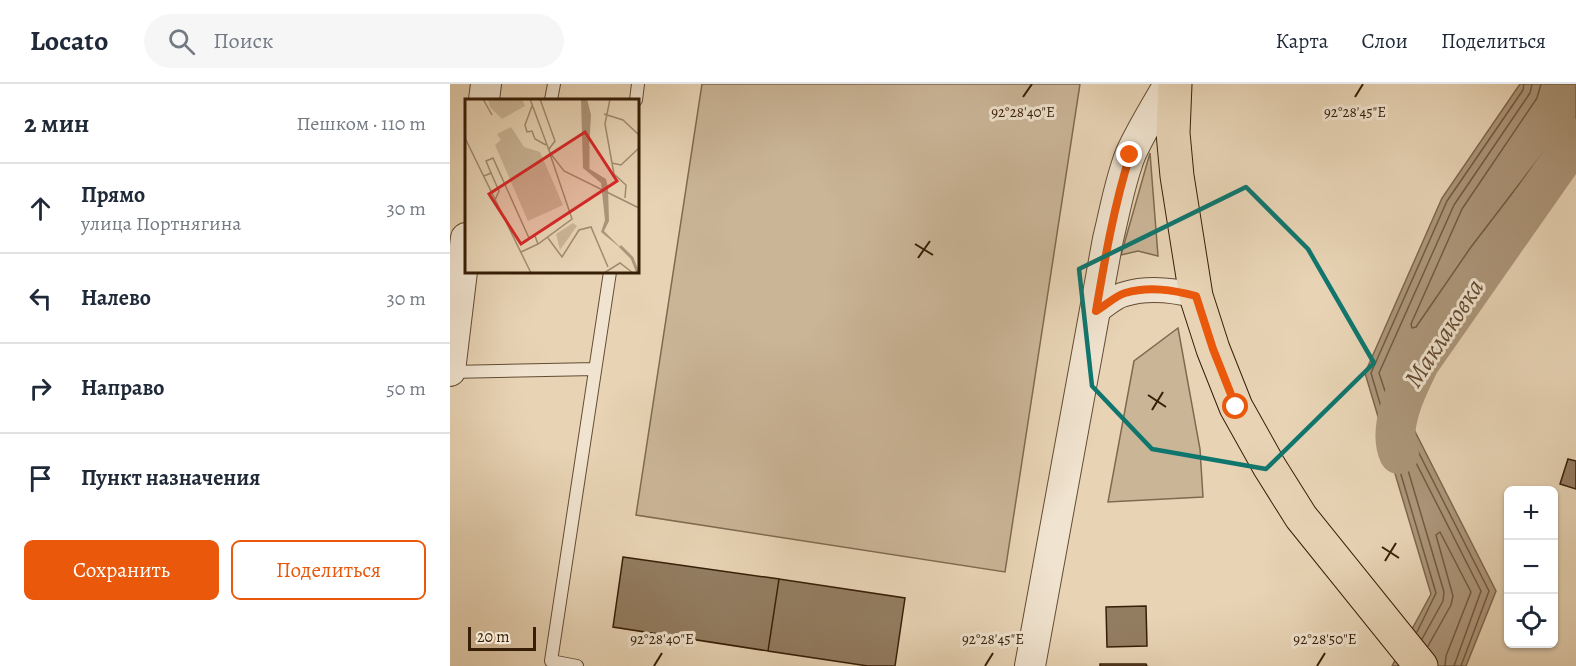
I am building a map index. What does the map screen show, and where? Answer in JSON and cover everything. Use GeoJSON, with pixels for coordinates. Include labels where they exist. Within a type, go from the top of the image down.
{"type":"FeatureCollection","features":[{"type":"Feature","properties":{"kind":"main road"},"geometry":{"type":"LineString","coordinates":[[1175,84],[1173,133],[1177,176],[1196,296],[1213,349],[1236,407],[1301,517],[1420,666]]}},
{"type":"Feature","properties":{"kind":"street"},"geometry":{"type":"LineString","coordinates":[[483,99],[486,84]]}},
{"type":"Feature","properties":{"kind":"street"},"geometry":{"type":"LineString","coordinates":[[1030,666],[1108,239],[1120,187],[1130,155],[1169,84]]}},
{"type":"Feature","properties":{"kind":"street"},"geometry":{"type":"LineString","coordinates":[[450,371],[465,246]]}},
{"type":"Feature","properties":{"kind":"street"},"geometry":{"type":"LineString","coordinates":[[1096,311],[1124,294],[1148,290],[1174,290],[1196,296]]}},
{"type":"Feature","properties":{"kind":"lane"},"geometry":{"type":"LineString","coordinates":[[551,99],[554,84]]}},
{"type":"Feature","properties":{"kind":"lane"},"geometry":{"type":"LineString","coordinates":[[636,99],[638,84]]}},
{"type":"Feature","properties":{"kind":"lane"},"geometry":{"type":"LineString","coordinates":[[577,666],[551,661],[610,273]]}},
{"type":"Feature","properties":{"kind":"lane"},"geometry":{"type":"LineString","coordinates":[[450,371],[595,369]]}},
{"type":"Feature","properties":{"kind":"highlighted area"},"geometry":{"type":"Polygon","coordinates":[[[1246,187],[1308,249],[1374,363],[1266,469],[1152,449],[1092,386],[1079,269],[1246,187]]]}},
{"type":"Feature","properties":{"kind":"shaded area"},"geometry":{"type":"Polygon","coordinates":[[[702,84],[1080,84],[1005,572],[636,515],[702,84]]]}},
{"type":"Feature","properties":{"kind":"shaded area"},"geometry":{"type":"Polygon","coordinates":[[[1150,153],[1158,256],[1138,251],[1121,255],[1150,153]]]}},
{"type":"Feature","properties":{"kind":"shaded area"},"geometry":{"type":"Polygon","coordinates":[[[1178,328],[1200,449],[1203,497],[1108,502],[1134,361],[1178,328]]]}},
{"type":"Feature","properties":{"kind":"water"},"geometry":{"type":"Polygon","coordinates":[[[1520,84],[1576,84],[1576,147],[1489,260],[1420,362],[1400,402],[1496,591],[1466,666],[1392,666],[1431,594],[1365,373],[1442,198],[1520,84]]]}},
{"type":"Feature","properties":{"kind":"building"},"geometry":{"type":"Polygon","coordinates":[[[1568,459],[1576,461],[1576,489],[1560,484],[1568,459]]]}},
{"type":"Feature","properties":{"kind":"building"},"geometry":{"type":"Polygon","coordinates":[[[623,557],[779,579],[768,651],[613,627],[623,557]]]}},
{"type":"Feature","properties":{"kind":"building"},"geometry":{"type":"Polygon","coordinates":[[[779,579],[905,598],[895,666],[868,666],[768,651],[779,579]]]}},
{"type":"Feature","properties":{"kind":"building"},"geometry":{"type":"Polygon","coordinates":[[[1146,606],[1147,646],[1107,647],[1106,607],[1146,606]]]}},
{"type":"Feature","properties":{"kind":"building"},"geometry":{"type":"Polygon","coordinates":[[[1100,664],[1146,664],[1147,666],[1100,666],[1100,664]]]}},
{"type":"Feature","properties":{"kind":"waterway","name":"Маклаковка"},"geometry":{"type":"LineString","coordinates":[[1399,454],[1396,443],[1397,419],[1420,362],[1576,139]]}},
{"type":"Feature","properties":{"kind":"route"},"geometry":{"type":"LineString","coordinates":[[1130,155],[1108,239],[1096,311],[1124,294],[1148,290],[1174,290],[1196,296],[1213,349],[1236,407]]}}]}
